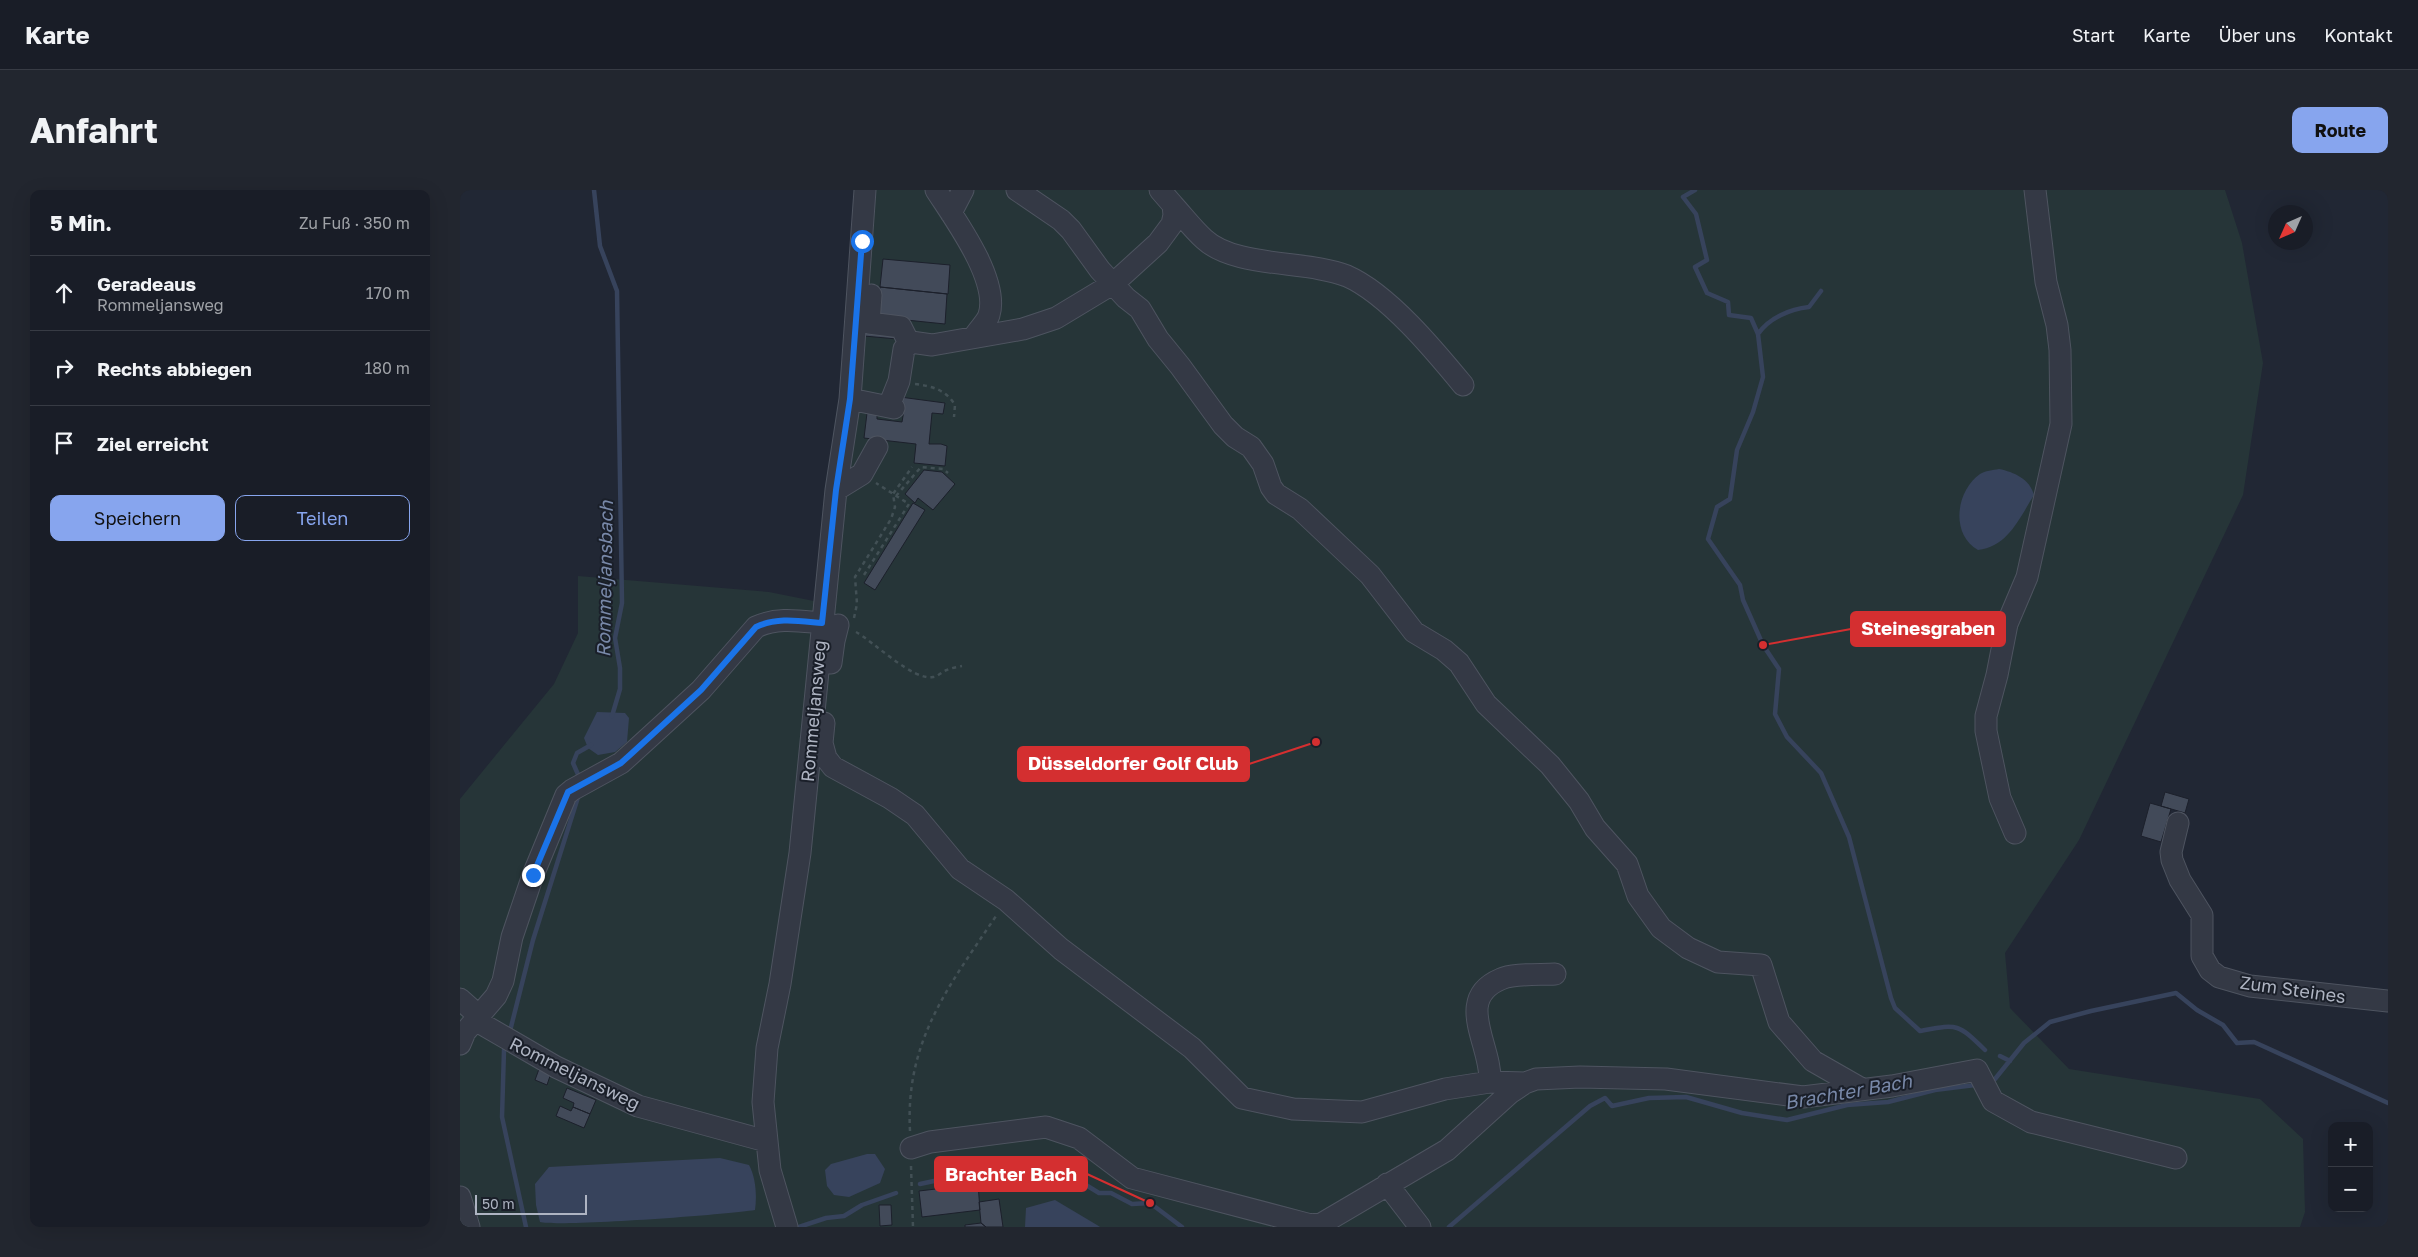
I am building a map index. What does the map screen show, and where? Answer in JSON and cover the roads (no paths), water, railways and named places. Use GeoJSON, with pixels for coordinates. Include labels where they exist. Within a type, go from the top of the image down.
{"type":"FeatureCollection","features":[{"type":"Feature","properties":{"kind":"street","name":"Rommeljansweg"},"geometry":{"type":"LineString","coordinates":[[787,1227],[770,1170],[766,1141],[763,1102],[767,1048],[780,984],[835,625],[836,490],[850,399],[865,190]]}},
{"type":"Feature","properties":{"kind":"street"},"geometry":{"type":"LineString","coordinates":[[936,190],[974,248],[989,289],[989,315],[974,337]]}},
{"type":"Feature","properties":{"kind":"street"},"geometry":{"type":"LineString","coordinates":[[951,213],[963,190]]}},
{"type":"Feature","properties":{"kind":"street"},"geometry":{"type":"LineString","coordinates":[[1016,190],[1066,225],[1100,270],[1126,298],[1140,308],[1158,339],[1223,425],[1251,447],[1263,464],[1271,487],[1276,494],[1300,509],[1370,574],[1414,632],[1444,650],[1459,662],[1486,704],[1550,765],[1579,801],[1595,828],[1627,864],[1638,896],[1661,928],[1688,948],[1718,962],[1761,965],[1779,1022],[1813,1061],[1862,1089]]}},
{"type":"Feature","properties":{"kind":"street"},"geometry":{"type":"LineString","coordinates":[[2015,833],[2000,798],[1986,731],[1986,716],[1997,675],[2007,624],[2028,577],[2061,424],[2060,350],[2057,325],[2046,282],[2035,190]]}},
{"type":"Feature","properties":{"kind":"street"},"geometry":{"type":"LineString","coordinates":[[850,399],[892,407],[899,381],[904,349],[911,342],[932,345],[1023,329],[1056,318],[1114,283],[1166,233],[1174,215],[1167,197]]}},
{"type":"Feature","properties":{"kind":"street"},"geometry":{"type":"LineString","coordinates":[[1167,197],[1204,240],[1230,254],[1329,271],[1349,277],[1375,294],[1423,337],[1463,385]]}},
{"type":"Feature","properties":{"kind":"street"},"geometry":{"type":"LineString","coordinates":[[859,281],[872,281],[869,323],[901,327],[910,344]]}},
{"type":"Feature","properties":{"kind":"street"},"geometry":{"type":"LineString","coordinates":[[836,490],[862,474],[877,447]]}},
{"type":"Feature","properties":{"kind":"street"},"geometry":{"type":"LineString","coordinates":[[460,1044],[477,1018],[496,996],[503,981],[512,937],[533,875],[566,795],[578,786],[621,763],[701,690],[756,627],[766,622],[784,620],[835,625],[822,743],[826,758],[833,768],[890,798],[915,815],[960,869],[1006,900],[1061,949],[1192,1048],[1236,1094],[1250,1101],[1293,1109],[1362,1112],[1445,1089],[1490,1082],[1525,1083],[1536,1080],[1580,1077],[1666,1079],[1803,1096],[1862,1089],[1978,1070],[1993,1101],[2031,1122],[2176,1158]]}},
{"type":"Feature","properties":{"kind":"street","name":"Zum Steines"},"geometry":{"type":"LineString","coordinates":[[2178,823],[2171,852],[2172,860],[2180,880],[2202,914],[2202,956],[2210,970],[2219,977],[2250,986],[2388,1000]]}},
{"type":"Feature","properties":{"kind":"street"},"geometry":{"type":"LineString","coordinates":[[1490,1082],[1487,1053],[1476,1015],[1476,1004],[1480,995],[1502,978],[1555,974]]}},
{"type":"Feature","properties":{"kind":"street","name":"Rommeljansweg"},"geometry":{"type":"LineString","coordinates":[[460,1000],[477,1018],[556,1067],[638,1106],[766,1141]]}},
{"type":"Feature","properties":{"kind":"street"},"geometry":{"type":"LineString","coordinates":[[911,1148],[930,1142],[1046,1127],[1078,1138],[1132,1178],[1303,1225],[1322,1223],[1447,1150],[1510,1093],[1525,1083]]}},
{"type":"Feature","properties":{"kind":"street"},"geometry":{"type":"LineString","coordinates":[[1387,1184],[1420,1227]]}},
{"type":"Feature","properties":{"kind":"street"},"geometry":{"type":"LineString","coordinates":[[460,1197],[469,1227]]}},
{"type":"Feature","properties":{"kind":"water"},"geometry":{"type":"Polygon","coordinates":[[[1999,469],[2021,477],[2032,489],[2034,495],[2012,530],[2005,537],[1988,548],[1978,550],[1969,543],[1963,534],[1960,523],[1961,501],[1972,481],[1980,474],[1999,469]]]}},
{"type":"Feature","properties":{"kind":"water"},"geometry":{"type":"Polygon","coordinates":[[[597,712],[625,713],[629,718],[627,742],[615,752],[598,755],[588,748],[584,738],[597,712]]]}},
{"type":"Feature","properties":{"kind":"water"},"geometry":{"type":"Polygon","coordinates":[[[867,1154],[875,1154],[885,1169],[880,1183],[849,1197],[834,1195],[827,1186],[825,1170],[831,1164],[867,1154]]]}},
{"type":"Feature","properties":{"kind":"water"},"geometry":{"type":"Polygon","coordinates":[[[720,1158],[749,1165],[755,1187],[755,1210],[608,1222],[540,1222],[536,1205],[535,1184],[549,1167],[720,1158]]]}},
{"type":"Feature","properties":{"kind":"water"},"geometry":{"type":"Polygon","coordinates":[[[1055,1200],[1100,1227],[1025,1227],[1026,1208],[1055,1200]]]}},
{"type":"Feature","properties":{"kind":"waterway","name":"Rommeljansbach"},"geometry":{"type":"LineString","coordinates":[[594,190],[600,246],[617,291],[622,603],[615,638],[620,668],[620,689],[612,716]]}},
{"type":"Feature","properties":{"kind":"waterway"},"geometry":{"type":"LineString","coordinates":[[1695,190],[1683,197],[1696,214],[1707,260],[1695,267],[1707,293],[1728,302],[1729,315],[1751,318],[1758,334],[1763,377],[1753,412],[1737,450],[1730,499],[1717,507],[1708,539],[1740,585],[1743,600],[1763,645],[1779,669],[1775,714],[1787,737],[1821,773],[1849,837],[1895,1008],[1920,1031],[1942,1027],[1956,1028],[1962,1030],[1985,1050]]}},
{"type":"Feature","properties":{"kind":"waterway"},"geometry":{"type":"LineString","coordinates":[[1758,334],[1768,323],[1780,315],[1809,307],[1821,291]]}},
{"type":"Feature","properties":{"kind":"waterway","name":"Rommeljansbach"},"geometry":{"type":"LineString","coordinates":[[580,779],[573,763],[577,753],[591,745]]}},
{"type":"Feature","properties":{"kind":"waterway","name":"Rommeljansbach"},"geometry":{"type":"LineString","coordinates":[[510,1031],[533,940],[579,794]]}},
{"type":"Feature","properties":{"kind":"waterway","name":"Brachter Bach"},"geometry":{"type":"LineString","coordinates":[[1995,1079],[2024,1043],[2050,1022],[2091,1011],[2176,993],[2197,1010],[2223,1025],[2237,1043],[2254,1042],[2388,1103]]}},
{"type":"Feature","properties":{"kind":"waterway","name":"Rommeljansbach"},"geometry":{"type":"LineString","coordinates":[[504,1050],[502,1117],[526,1227]]}},
{"type":"Feature","properties":{"kind":"waterway"},"geometry":{"type":"LineString","coordinates":[[2000,1056],[2010,1061]]}},
{"type":"Feature","properties":{"kind":"waterway","name":"Brachter Bach"},"geometry":{"type":"LineString","coordinates":[[1449,1227],[1590,1106],[1605,1098],[1612,1106],[1649,1098],[1686,1097],[1742,1113],[1787,1120],[1847,1105],[1888,1102],[1935,1090],[1975,1085]]}},
{"type":"Feature","properties":{"kind":"waterway","name":"Brachter Bach"},"geometry":{"type":"LineString","coordinates":[[920,1184],[948,1178],[986,1177],[1028,1180],[1040,1188],[1086,1185],[1099,1193],[1111,1193],[1132,1204],[1150,1203],[1182,1227]]}},
{"type":"Feature","properties":{"kind":"waterway","name":"Brachter Bach"},"geometry":{"type":"LineString","coordinates":[[799,1227],[826,1218],[844,1216],[862,1205],[896,1193]]}},
{"type":"Feature","properties":{"kind":"place","name":"Steinesgraben"},"geometry":{"type":"Point","coordinates":[1763,645]}},
{"type":"Feature","properties":{"kind":"place","name":"Düsseldorfer Golf Club"},"geometry":{"type":"Point","coordinates":[1316,742]}},
{"type":"Feature","properties":{"kind":"place","name":"Brachter Bach"},"geometry":{"type":"Point","coordinates":[1150,1203]}}]}
